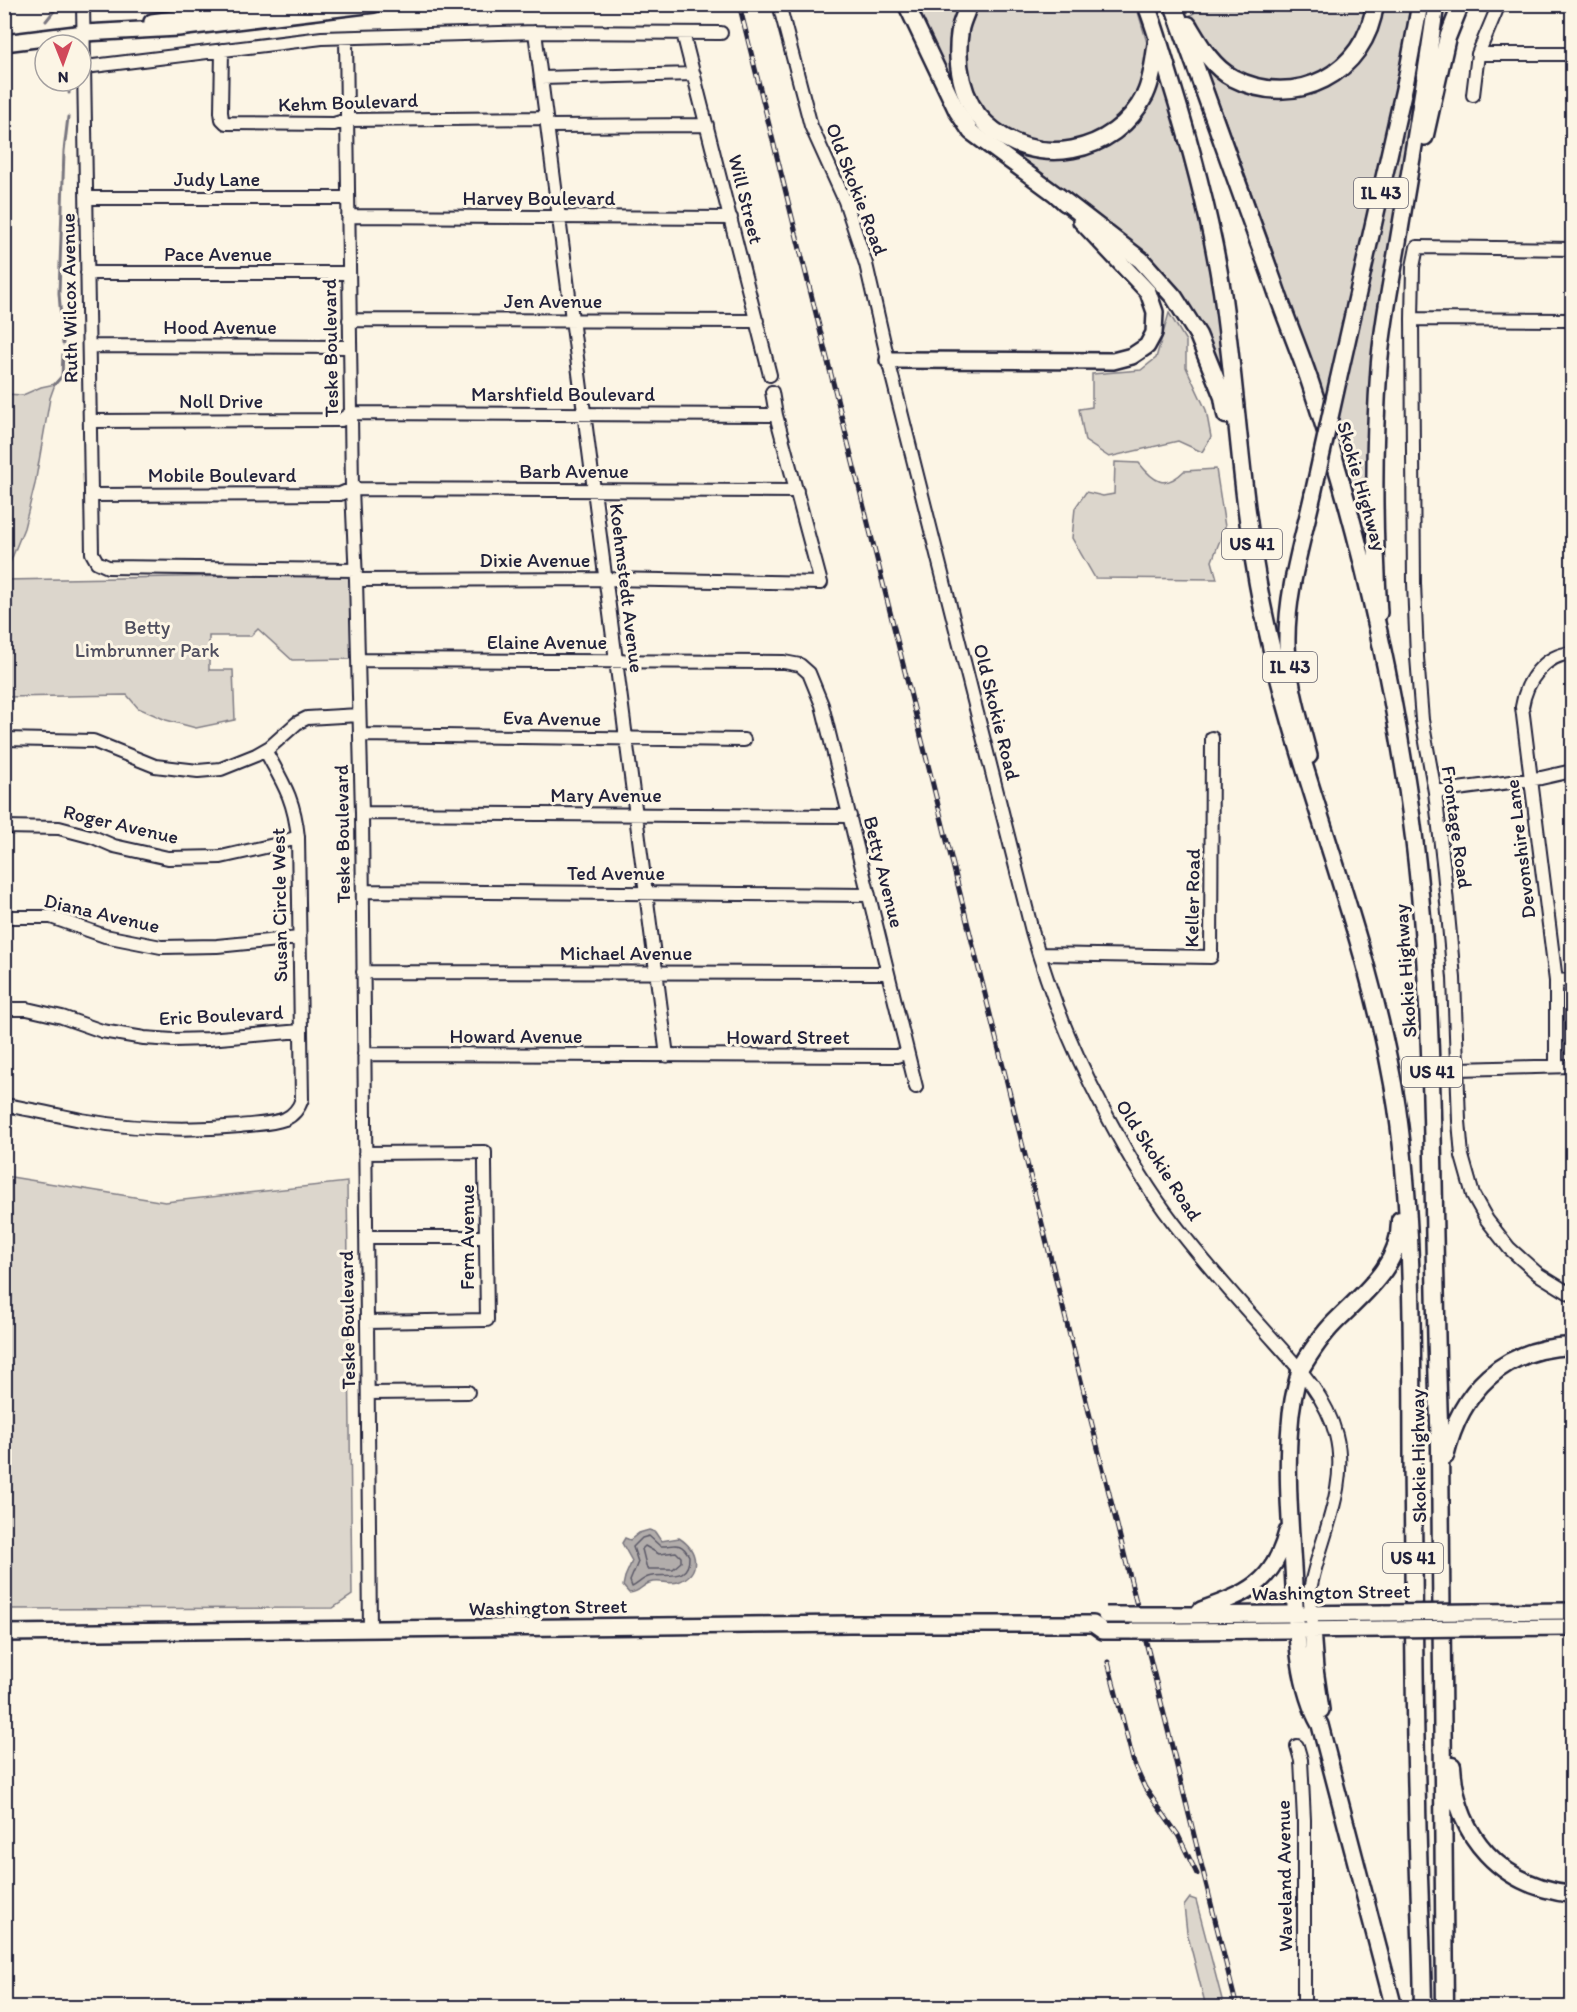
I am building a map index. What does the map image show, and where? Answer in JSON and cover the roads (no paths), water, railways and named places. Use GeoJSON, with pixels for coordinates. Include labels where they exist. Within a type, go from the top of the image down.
{"type":"FeatureCollection","features":[{"type":"Feature","properties":{"kind":"highway"},"geometry":{"type":"LineString","coordinates":[[969,4],[960,28],[958,52],[965,93],[986,124],[1014,142],[1033,148],[1057,150],[1082,148],[1111,134],[1124,124],[1138,107],[1151,79],[1158,35]]}},
{"type":"Feature","properties":{"kind":"highway","name":"Skokie Highway"},"geometry":{"type":"LineString","coordinates":[[1146,4],[1158,35],[1189,138],[1214,246],[1222,291],[1241,457],[1262,606],[1293,730],[1328,838],[1372,988],[1397,1108],[1406,1193],[1410,1302],[1417,1807],[1423,2007]]}},
{"type":"Feature","properties":{"kind":"highway"},"geometry":{"type":"LineString","coordinates":[[1174,4],[1209,59],[1232,77],[1262,89],[1294,90],[1315,84],[1338,72],[1354,57],[1373,21],[1375,4]]}},
{"type":"Feature","properties":{"kind":"highway","name":"Skokie Highway"},"geometry":{"type":"LineString","coordinates":[[1174,4],[1310,381],[1355,533],[1382,646],[1418,868],[1428,978],[1432,1074],[1442,1637],[1445,2007]]}},
{"type":"Feature","properties":{"kind":"highway"},"geometry":{"type":"LineString","coordinates":[[1058,196],[1142,260],[1174,297],[1198,335],[1223,397],[1244,538],[1262,606]]}},
{"type":"Feature","properties":{"kind":"highway"},"geometry":{"type":"LineString","coordinates":[[1300,1370],[1328,1330],[1374,1284],[1392,1254],[1401,1224],[1394,1133],[1397,1108]]}},
{"type":"Feature","properties":{"kind":"highway"},"geometry":{"type":"LineString","coordinates":[[1440,1501],[1444,1462],[1450,1436],[1461,1410],[1474,1391],[1491,1375],[1518,1358],[1544,1349],[1572,1346]]}},
{"type":"Feature","properties":{"kind":"highway"},"geometry":{"type":"LineString","coordinates":[[1442,1637],[1453,1784],[1461,1816],[1479,1845],[1510,1873],[1532,1884],[1572,1894]]}},
{"type":"Feature","properties":{"kind":"main road"},"geometry":{"type":"LineString","coordinates":[[84,33],[172,18],[279,4]]}},
{"type":"Feature","properties":{"kind":"main road"},"geometry":{"type":"LineString","coordinates":[[84,33],[178,28],[374,4]]}},
{"type":"Feature","properties":{"kind":"main road"},"geometry":{"type":"LineString","coordinates":[[888,360],[1113,361],[1132,356],[1147,346],[1154,333],[1155,312],[1148,292],[1058,196],[971,132],[957,111],[906,4]]}},
{"type":"Feature","properties":{"kind":"main road","name":"IL 43"},"geometry":{"type":"LineString","coordinates":[[1328,838],[1291,680],[1287,645],[1288,610],[1406,80],[1420,4]]}},
{"type":"Feature","properties":{"kind":"main road","name":"IL 43"},"geometry":{"type":"LineString","coordinates":[[1382,646],[1376,550],[1379,367],[1436,4]]}},
{"type":"Feature","properties":{"kind":"main road"},"geometry":{"type":"LineString","coordinates":[[1401,221],[1414,188],[1447,39],[1461,4]]}},
{"type":"Feature","properties":{"kind":"main road"},"geometry":{"type":"LineString","coordinates":[[4,43],[33,39]]}},
{"type":"Feature","properties":{"kind":"main road"},"geometry":{"type":"LineString","coordinates":[[1300,1370],[1290,1426],[1290,1521],[1304,1613],[1302,1670],[1313,1713],[1320,1725],[1394,2007]]}},
{"type":"Feature","properties":{"kind":"main road"},"geometry":{"type":"LineString","coordinates":[[1180,1615],[1234,1599],[1258,1584],[1278,1557],[1290,1521]]}},
{"type":"Feature","properties":{"kind":"main road","name":"Washington Street"},"geometry":{"type":"LineString","coordinates":[[1093,1624],[1100,1615],[1572,1611]]}},
{"type":"Feature","properties":{"kind":"main road","name":"Washington Street"},"geometry":{"type":"LineString","coordinates":[[4,1633],[1093,1624],[1103,1631],[1572,1627]]}},
{"type":"Feature","properties":{"kind":"street","name":"Ruth Wilcox Avenue"},"geometry":{"type":"LineString","coordinates":[[83,4],[84,33]]}},
{"type":"Feature","properties":{"kind":"street","name":"Old Skokie Road"},"geometry":{"type":"LineString","coordinates":[[779,4],[811,126],[844,201],[866,264],[888,360],[1039,954],[1053,999],[1074,1052],[1095,1095],[1143,1178],[1179,1230],[1300,1370],[1322,1398],[1330,1414],[1337,1437],[1339,1455],[1337,1488],[1304,1613]]}},
{"type":"Feature","properties":{"kind":"street"},"geometry":{"type":"LineString","coordinates":[[1473,95],[1478,54],[1499,4]]}},
{"type":"Feature","properties":{"kind":"street"},"geometry":{"type":"LineString","coordinates":[[93,66],[322,38],[367,35],[534,32],[721,33]]}},
{"type":"Feature","properties":{"kind":"street","name":"Koehmstedt Avenue"},"geometry":{"type":"LineString","coordinates":[[534,32],[667,1056]]}},
{"type":"Feature","properties":{"kind":"street","name":"Will Street"},"geometry":{"type":"LineString","coordinates":[[683,33],[770,375]]}},
{"type":"Feature","properties":{"kind":"street","name":"Teske Boulevard"},"geometry":{"type":"LineString","coordinates":[[346,38],[352,489],[362,813],[370,1629]]}},
{"type":"Feature","properties":{"kind":"street","name":"Kehm Boulevard"},"geometry":{"type":"LineString","coordinates":[[222,50],[221,112],[222,119],[226,123],[334,124],[347,120],[707,125]]}},
{"type":"Feature","properties":{"kind":"street"},"geometry":{"type":"LineString","coordinates":[[1478,54],[1572,54]]}},
{"type":"Feature","properties":{"kind":"street"},"geometry":{"type":"LineString","coordinates":[[541,78],[694,74]]}},
{"type":"Feature","properties":{"kind":"street","name":"Ruth Wilcox Avenue"},"geometry":{"type":"LineString","coordinates":[[85,93],[92,553],[97,562]]}},
{"type":"Feature","properties":{"kind":"street","name":"Judy Lane"},"geometry":{"type":"LineString","coordinates":[[87,198],[348,198]]}},
{"type":"Feature","properties":{"kind":"street","name":"Harvey Boulevard"},"geometry":{"type":"LineString","coordinates":[[348,216],[731,218]]}},
{"type":"Feature","properties":{"kind":"street","name":"Frontage Road"},"geometry":{"type":"LineString","coordinates":[[1572,249],[1417,247],[1413,267],[1412,320],[1414,583],[1417,657],[1422,720],[1435,792],[1454,978],[1462,1155],[1468,1181],[1477,1202],[1509,1248],[1538,1274],[1572,1295]]}},
{"type":"Feature","properties":{"kind":"street","name":"Pace Avenue"},"geometry":{"type":"LineString","coordinates":[[87,273],[349,273]]}},
{"type":"Feature","properties":{"kind":"street","name":"Jen Avenue"},"geometry":{"type":"LineString","coordinates":[[350,320],[757,321]]}},
{"type":"Feature","properties":{"kind":"street"},"geometry":{"type":"LineString","coordinates":[[1412,320],[1572,321]]}},
{"type":"Feature","properties":{"kind":"street","name":"Hood Avenue"},"geometry":{"type":"LineString","coordinates":[[89,346],[350,347]]}},
{"type":"Feature","properties":{"kind":"street"},"geometry":{"type":"LineString","coordinates":[[772,392],[796,491]]}},
{"type":"Feature","properties":{"kind":"street","name":"Marshfield Boulevard"},"geometry":{"type":"LineString","coordinates":[[351,413],[776,414]]}},
{"type":"Feature","properties":{"kind":"street","name":"Noll Drive"},"geometry":{"type":"LineString","coordinates":[[90,422],[341,420],[351,413]]}},
{"type":"Feature","properties":{"kind":"street","name":"Barb Avenue"},"geometry":{"type":"LineString","coordinates":[[352,489],[796,491]]}},
{"type":"Feature","properties":{"kind":"street","name":"Mobile Boulevard"},"geometry":{"type":"LineString","coordinates":[[92,495],[340,494],[352,489]]}},
{"type":"Feature","properties":{"kind":"street","name":"Dixie Avenue"},"geometry":{"type":"LineString","coordinates":[[97,562],[108,567],[124,568],[356,575],[822,583],[796,491]]}},
{"type":"Feature","properties":{"kind":"street","name":"Devonshire Lane"},"geometry":{"type":"LineString","coordinates":[[1556,1066],[1556,981],[1522,707],[1525,692],[1538,670],[1545,663],[1565,653],[1572,653]]}},
{"type":"Feature","properties":{"kind":"street","name":"Elaine Avenue"},"geometry":{"type":"LineString","coordinates":[[358,660],[784,662],[800,665],[806,670]]}},
{"type":"Feature","properties":{"kind":"street","name":"Betty Avenue"},"geometry":{"type":"LineString","coordinates":[[806,670],[815,685],[822,705],[916,1087]]}},
{"type":"Feature","properties":{"kind":"street"},"geometry":{"type":"LineString","coordinates":[[4,739],[93,741],[155,766],[198,771],[221,769],[265,750],[297,723],[307,718],[359,715]]}},
{"type":"Feature","properties":{"kind":"street","name":"Eva Avenue"},"geometry":{"type":"LineString","coordinates":[[360,735],[744,740]]}},
{"type":"Feature","properties":{"kind":"street","name":"Keller Road"},"geometry":{"type":"LineString","coordinates":[[1039,954],[1211,957],[1212,738]]}},
{"type":"Feature","properties":{"kind":"street","name":"Susan Circle West"},"geometry":{"type":"LineString","coordinates":[[4,1105],[82,1120],[182,1129],[262,1124],[284,1119],[292,1115],[300,1106],[302,1099],[296,813],[290,794],[265,750]]}},
{"type":"Feature","properties":{"kind":"street"},"geometry":{"type":"LineString","coordinates":[[1435,792],[1532,779],[1572,771]]}},
{"type":"Feature","properties":{"kind":"street","name":"Mary Avenue"},"geometry":{"type":"LineString","coordinates":[[362,813],[850,816]]}},
{"type":"Feature","properties":{"kind":"street","name":"Roger Avenue"},"geometry":{"type":"LineString","coordinates":[[4,827],[59,828],[93,837],[114,846],[168,858],[221,857],[298,837]]}},
{"type":"Feature","properties":{"kind":"street","name":"Ted Avenue"},"geometry":{"type":"LineString","coordinates":[[363,891],[869,895]]}},
{"type":"Feature","properties":{"kind":"street","name":"Diana Avenue"},"geometry":{"type":"LineString","coordinates":[[4,917],[51,917],[105,936],[161,947],[217,946],[299,938]]}},
{"type":"Feature","properties":{"kind":"street","name":"Michael Avenue"},"geometry":{"type":"LineString","coordinates":[[363,972],[888,973]]}},
{"type":"Feature","properties":{"kind":"street"},"geometry":{"type":"LineString","coordinates":[[1556,981],[1572,980]]}},
{"type":"Feature","properties":{"kind":"street","name":"Eric Boulevard"},"geometry":{"type":"LineString","coordinates":[[4,1009],[27,1009],[62,1017],[102,1031],[154,1039],[208,1039],[301,1030]]}},
{"type":"Feature","properties":{"kind":"street","name":"Howard Street"},"geometry":{"type":"LineString","coordinates":[[667,1056],[897,1056],[907,1052]]}},
{"type":"Feature","properties":{"kind":"street","name":"Howard Avenue"},"geometry":{"type":"LineString","coordinates":[[364,1054],[667,1056]]}},
{"type":"Feature","properties":{"kind":"street"},"geometry":{"type":"LineString","coordinates":[[1458,1069],[1572,1066]]}},
{"type":"Feature","properties":{"kind":"street","name":"Fern Avenue"},"geometry":{"type":"LineString","coordinates":[[365,1154],[484,1152],[487,1320],[367,1322]]}},
{"type":"Feature","properties":{"kind":"street"},"geometry":{"type":"LineString","coordinates":[[366,1237],[486,1237]]}},
{"type":"Feature","properties":{"kind":"street"},"geometry":{"type":"LineString","coordinates":[[368,1393],[468,1392]]}},
{"type":"Feature","properties":{"kind":"street","name":"Waveland Avenue"},"geometry":{"type":"LineString","coordinates":[[1297,1746],[1301,1760],[1304,1820],[1304,2007]]}},
{"type":"Feature","properties":{"kind":"water"},"geometry":{"type":"Polygon","coordinates":[[[649,1530],[655,1532],[661,1541],[679,1538],[690,1549],[695,1561],[694,1567],[686,1578],[678,1582],[653,1582],[629,1593],[623,1586],[632,1561],[622,1543],[625,1538],[630,1540],[639,1533],[649,1530]]]}},
{"type":"Feature","properties":{"kind":"waterway"},"geometry":{"type":"LineString","coordinates":[[46,21],[54,11]]}},
{"type":"Feature","properties":{"kind":"waterway"},"geometry":{"type":"LineString","coordinates":[[63,344],[59,293],[64,151],[68,117]]}},
{"type":"Feature","properties":{"kind":"waterway"},"geometry":{"type":"LineString","coordinates":[[55,384],[62,376],[63,354]]}},
{"type":"Feature","properties":{"kind":"railway"},"geometry":{"type":"LineString","coordinates":[[739,4],[1237,2008]]}},
{"type":"Feature","properties":{"kind":"railway"},"geometry":{"type":"LineString","coordinates":[[1108,1662],[1134,1764],[1145,1788],[1178,1835],[1197,1874]]}},
{"type":"Feature","properties":{"kind":"park label","name":"Betty Limbrunner Park"},"geometry":{"type":"Point","coordinates":[147,638]}}]}
